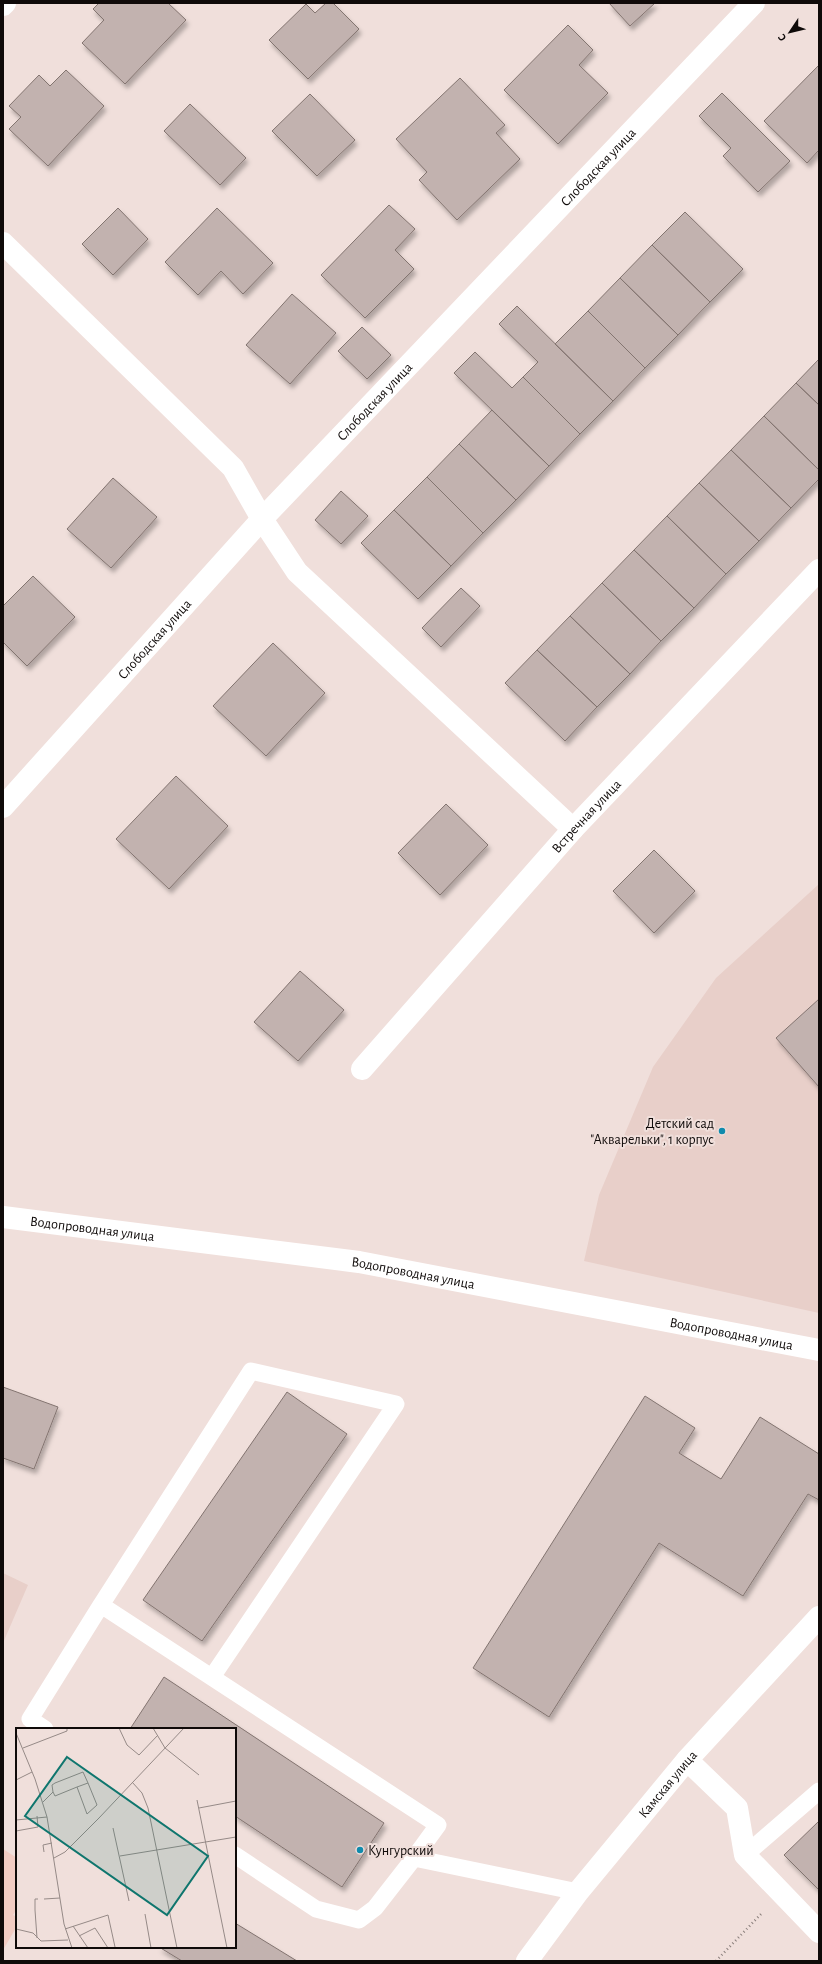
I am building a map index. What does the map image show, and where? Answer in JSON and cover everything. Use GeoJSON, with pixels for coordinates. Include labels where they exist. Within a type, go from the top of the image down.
{"type":"FeatureCollection","features":[{"type":"Feature","properties":{"kind":"street","name":"Слободская улица"},"geometry":{"type":"LineString","coordinates":[[3,807],[262,519],[754,3]]}},
{"type":"Feature","properties":{"kind":"street"},"geometry":{"type":"LineString","coordinates":[[3,243],[233,468],[262,519],[298,572],[573,829]]}},
{"type":"Feature","properties":{"kind":"street","name":"Встречная улица"},"geometry":{"type":"LineString","coordinates":[[362,1069],[573,829],[819,570]]}},
{"type":"Feature","properties":{"kind":"street","name":"Водопроводная улица"},"geometry":{"type":"LineString","coordinates":[[3,1217],[359,1262],[819,1350]]}},
{"type":"Feature","properties":{"kind":"street","name":"Камская улица"},"geometry":{"type":"LineString","coordinates":[[527,1961],[578,1892],[687,1760],[819,1617]]}},
{"type":"Feature","properties":{"kind":"street"},"geometry":{"type":"LineString","coordinates":[[687,1760],[737,1808],[745,1855],[819,1932]]}},
{"type":"Feature","properties":{"kind":"lane"},"geometry":{"type":"LineString","coordinates":[[44,1728],[30,1719],[251,1371],[396,1404],[212,1677]]}},
{"type":"Feature","properties":{"kind":"lane"},"geometry":{"type":"LineString","coordinates":[[101,1605],[438,1825],[375,1908],[359,1920],[316,1909],[236,1856]]}},
{"type":"Feature","properties":{"kind":"lane"},"geometry":{"type":"LineString","coordinates":[[745,1855],[819,1791]]}},
{"type":"Feature","properties":{"kind":"lane"},"geometry":{"type":"LineString","coordinates":[[414,1858],[578,1892]]}},
{"type":"Feature","properties":{"kind":"path"},"geometry":{"type":"LineString","coordinates":[[716,1961],[782,1893]]}},
{"type":"Feature","properties":{"kind":"shaded area","name":"Детский сад \"Акварельки\", 1 корпус"},"geometry":{"type":"Polygon","coordinates":[[[819,884],[819,1313],[584,1261],[599,1195],[653,1067],[716,978],[819,884]]]}},
{"type":"Feature","properties":{"kind":"shaded area"},"geometry":{"type":"Polygon","coordinates":[[[3,1573],[28,1585],[3,1643],[3,1573]]]}},
{"type":"Feature","properties":{"kind":"shaded area"},"geometry":{"type":"Polygon","coordinates":[[[3,1849],[16,1857],[16,1910],[13,1915],[16,1916],[16,1928],[3,1950],[3,1849]]]}},
{"type":"Feature","properties":{"kind":"building"},"geometry":{"type":"Polygon","coordinates":[[[99,3],[168,3],[186,20],[125,84],[82,43],[104,20],[93,9],[99,3]]]}},
{"type":"Feature","properties":{"kind":"building"},"geometry":{"type":"Polygon","coordinates":[[[326,3],[333,3],[359,29],[308,79],[269,40],[306,4],[315,13],[326,3]]]}},
{"type":"Feature","properties":{"kind":"building"},"geometry":{"type":"Polygon","coordinates":[[[609,3],[655,3],[630,26],[609,3]]]}},
{"type":"Feature","properties":{"kind":"building"},"geometry":{"type":"Polygon","coordinates":[[[568,25],[593,50],[579,65],[608,93],[558,144],[504,90],[568,25]]]}},
{"type":"Feature","properties":{"kind":"building"},"geometry":{"type":"Polygon","coordinates":[[[819,65],[819,150],[807,163],[764,121],[819,65]]]}},
{"type":"Feature","properties":{"kind":"building"},"geometry":{"type":"Polygon","coordinates":[[[66,70],[104,106],[48,166],[9,129],[21,117],[9,106],[39,75],[50,86],[66,70]]]}},
{"type":"Feature","properties":{"kind":"building"},"geometry":{"type":"Polygon","coordinates":[[[460,78],[505,125],[496,133],[520,159],[457,220],[419,180],[427,172],[396,139],[460,78]]]}},
{"type":"Feature","properties":{"kind":"building"},"geometry":{"type":"Polygon","coordinates":[[[722,93],[790,161],[758,192],[723,156],[731,148],[699,116],[722,93]]]}},
{"type":"Feature","properties":{"kind":"building"},"geometry":{"type":"Polygon","coordinates":[[[310,94],[355,140],[317,176],[272,131],[310,94]]]}},
{"type":"Feature","properties":{"kind":"building"},"geometry":{"type":"Polygon","coordinates":[[[190,104],[246,158],[220,185],[164,131],[190,104]]]}},
{"type":"Feature","properties":{"kind":"building"},"geometry":{"type":"Polygon","coordinates":[[[389,205],[415,229],[395,250],[414,269],[365,318],[321,275],[389,205]]]}},
{"type":"Feature","properties":{"kind":"building"},"geometry":{"type":"Polygon","coordinates":[[[118,208],[148,239],[113,275],[82,244],[118,208]]]}},
{"type":"Feature","properties":{"kind":"building"},"geometry":{"type":"Polygon","coordinates":[[[217,208],[273,263],[243,294],[221,271],[198,295],[165,262],[217,208]]]}},
{"type":"Feature","properties":{"kind":"building"},"geometry":{"type":"Polygon","coordinates":[[[685,212],[743,269],[710,302],[652,245],[685,212]]]}},
{"type":"Feature","properties":{"kind":"building"},"geometry":{"type":"Polygon","coordinates":[[[652,245],[710,302],[678,335],[620,278],[652,245]]]}},
{"type":"Feature","properties":{"kind":"building"},"geometry":{"type":"Polygon","coordinates":[[[620,278],[678,335],[645,368],[588,311],[620,278]]]}},
{"type":"Feature","properties":{"kind":"building"},"geometry":{"type":"Polygon","coordinates":[[[292,294],[336,333],[290,384],[246,345],[292,294]]]}},
{"type":"Feature","properties":{"kind":"building"},"geometry":{"type":"Polygon","coordinates":[[[517,306],[613,401],[580,434],[523,377],[538,362],[499,324],[517,306]]]}},
{"type":"Feature","properties":{"kind":"building"},"geometry":{"type":"Polygon","coordinates":[[[588,311],[645,368],[613,401],[555,344],[588,311]]]}},
{"type":"Feature","properties":{"kind":"building"},"geometry":{"type":"Polygon","coordinates":[[[362,327],[391,355],[367,379],[338,351],[362,327]]]}},
{"type":"Feature","properties":{"kind":"building"},"geometry":{"type":"Polygon","coordinates":[[[475,352],[512,388],[523,377],[580,434],[549,466],[454,373],[475,352]]]}},
{"type":"Feature","properties":{"kind":"building"},"geometry":{"type":"Polygon","coordinates":[[[819,359],[819,405],[796,383],[819,359]]]}},
{"type":"Feature","properties":{"kind":"building"},"geometry":{"type":"Polygon","coordinates":[[[796,383],[819,405],[819,470],[764,416],[796,383]]]}},
{"type":"Feature","properties":{"kind":"building"},"geometry":{"type":"Polygon","coordinates":[[[492,410],[549,466],[516,500],[459,444],[492,410]]]}},
{"type":"Feature","properties":{"kind":"building"},"geometry":{"type":"Polygon","coordinates":[[[764,416],[819,470],[819,479],[791,508],[731,450],[764,416]]]}},
{"type":"Feature","properties":{"kind":"building"},"geometry":{"type":"Polygon","coordinates":[[[459,444],[516,500],[483,533],[427,477],[459,444]]]}},
{"type":"Feature","properties":{"kind":"building"},"geometry":{"type":"Polygon","coordinates":[[[731,450],[791,508],[759,541],[699,483],[731,450]]]}},
{"type":"Feature","properties":{"kind":"building"},"geometry":{"type":"Polygon","coordinates":[[[427,477],[483,533],[451,566],[394,510],[427,477]]]}},
{"type":"Feature","properties":{"kind":"building"},"geometry":{"type":"Polygon","coordinates":[[[113,478],[157,517],[111,568],[67,529],[113,478]]]}},
{"type":"Feature","properties":{"kind":"building"},"geometry":{"type":"Polygon","coordinates":[[[699,483],[759,541],[726,574],[667,516],[699,483]]]}},
{"type":"Feature","properties":{"kind":"building"},"geometry":{"type":"Polygon","coordinates":[[[341,491],[368,516],[341,544],[315,520],[341,491]]]}},
{"type":"Feature","properties":{"kind":"building"},"geometry":{"type":"Polygon","coordinates":[[[394,510],[451,566],[418,599],[361,543],[394,510]]]}},
{"type":"Feature","properties":{"kind":"building"},"geometry":{"type":"Polygon","coordinates":[[[667,516],[726,574],[694,608],[634,550],[667,516]]]}},
{"type":"Feature","properties":{"kind":"building"},"geometry":{"type":"Polygon","coordinates":[[[634,550],[694,608],[661,641],[602,583],[634,550]]]}},
{"type":"Feature","properties":{"kind":"building"},"geometry":{"type":"Polygon","coordinates":[[[33,576],[75,617],[27,666],[3,642],[3,606],[33,576]]]}},
{"type":"Feature","properties":{"kind":"building"},"geometry":{"type":"Polygon","coordinates":[[[602,583],[661,641],[630,674],[570,616],[602,583]]]}},
{"type":"Feature","properties":{"kind":"building"},"geometry":{"type":"Polygon","coordinates":[[[461,588],[480,606],[441,647],[422,628],[461,588]]]}},
{"type":"Feature","properties":{"kind":"building"},"geometry":{"type":"Polygon","coordinates":[[[570,616],[630,674],[597,707],[537,650],[570,616]]]}},
{"type":"Feature","properties":{"kind":"building"},"geometry":{"type":"Polygon","coordinates":[[[273,643],[325,693],[266,756],[213,706],[273,643]]]}},
{"type":"Feature","properties":{"kind":"building"},"geometry":{"type":"Polygon","coordinates":[[[537,650],[597,707],[565,741],[505,683],[537,650]]]}},
{"type":"Feature","properties":{"kind":"building"},"geometry":{"type":"Polygon","coordinates":[[[176,776],[228,826],[169,889],[116,839],[176,776]]]}},
{"type":"Feature","properties":{"kind":"building"},"geometry":{"type":"Polygon","coordinates":[[[446,804],[488,845],[440,895],[398,853],[446,804]]]}},
{"type":"Feature","properties":{"kind":"building"},"geometry":{"type":"Polygon","coordinates":[[[654,850],[695,891],[654,933],[613,891],[654,850]]]}},
{"type":"Feature","properties":{"kind":"building"},"geometry":{"type":"Polygon","coordinates":[[[300,971],[344,1010],[298,1061],[254,1022],[300,971]]]}},
{"type":"Feature","properties":{"kind":"building"},"geometry":{"type":"Polygon","coordinates":[[[819,999],[819,1087],[776,1038],[819,999]]]}},
{"type":"Feature","properties":{"kind":"building"},"geometry":{"type":"Polygon","coordinates":[[[3,1387],[58,1407],[34,1469],[3,1458],[3,1387]]]}},
{"type":"Feature","properties":{"kind":"building"},"geometry":{"type":"Polygon","coordinates":[[[287,1392],[347,1434],[202,1641],[143,1600],[287,1392]]]}},
{"type":"Feature","properties":{"kind":"building"},"geometry":{"type":"Polygon","coordinates":[[[645,1396],[695,1428],[679,1453],[721,1479],[760,1417],[819,1454],[819,1500],[808,1494],[743,1596],[659,1543],[549,1717],[473,1668],[645,1396]]]}},
{"type":"Feature","properties":{"kind":"building"},"geometry":{"type":"Polygon","coordinates":[[[164,1677],[384,1823],[342,1887],[236,1817],[236,1728],[131,1728],[164,1677]]]}},
{"type":"Feature","properties":{"kind":"building"},"geometry":{"type":"Polygon","coordinates":[[[819,1821],[819,1890],[784,1855],[819,1821]]]}},
{"type":"Feature","properties":{"kind":"building"},"geometry":{"type":"Polygon","coordinates":[[[236,1924],[297,1961],[182,1961],[161,1948],[236,1948],[236,1924]]]}},
{"type":"Feature","properties":{"kind":"place","name":"Детский сад \"Акварельки\", 1 корпус"},"geometry":{"type":"Point","coordinates":[722,1131]}},
{"type":"Feature","properties":{"kind":"place","name":"Кунгурский"},"geometry":{"type":"Point","coordinates":[360,1850]}}]}
